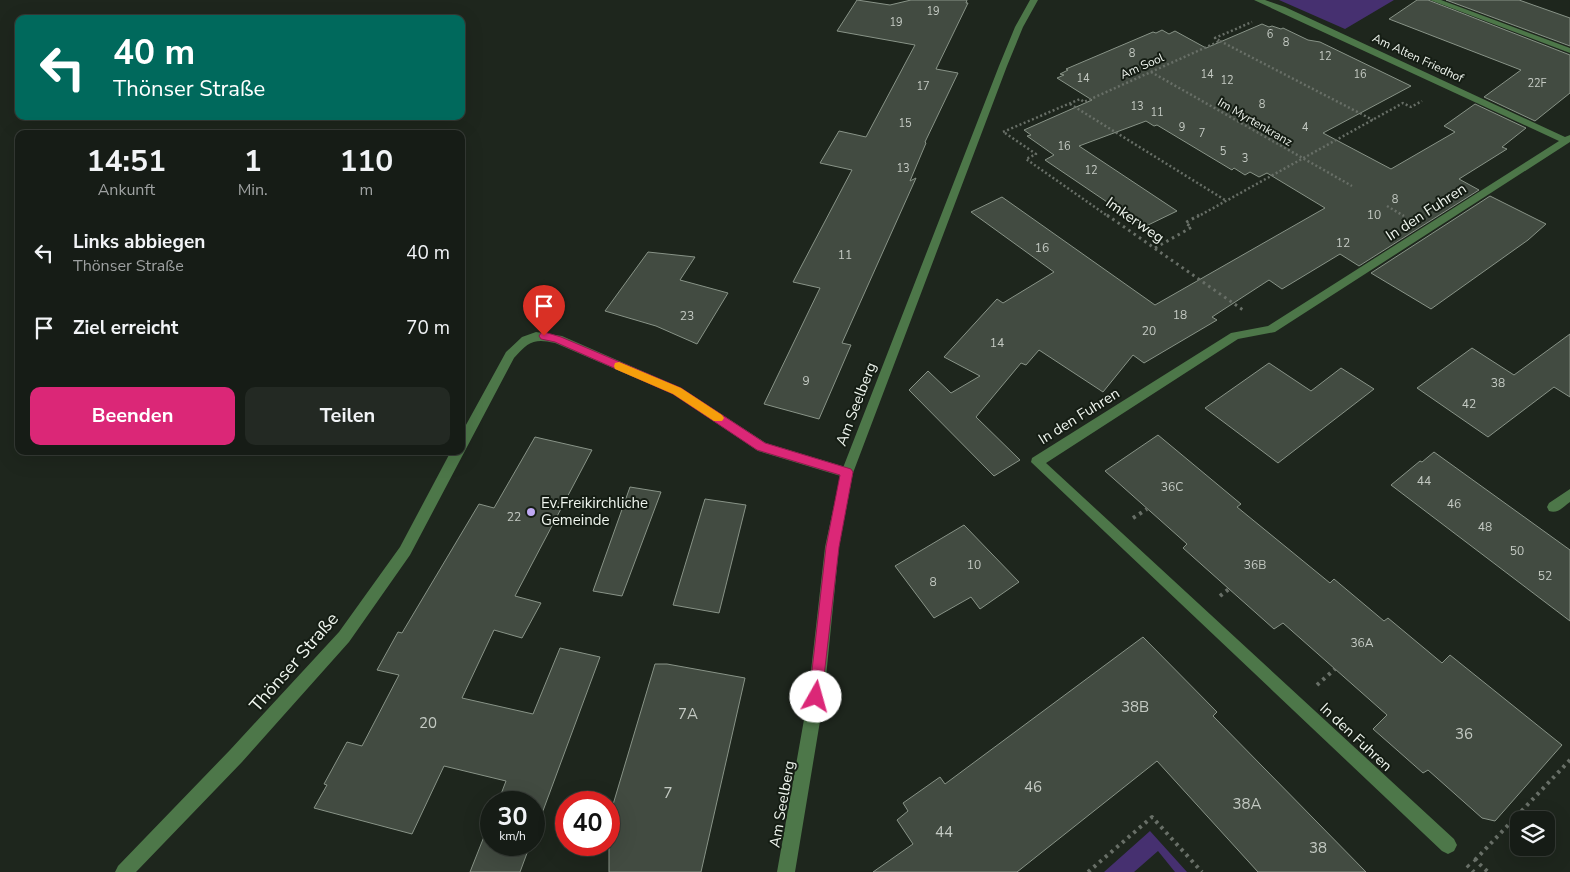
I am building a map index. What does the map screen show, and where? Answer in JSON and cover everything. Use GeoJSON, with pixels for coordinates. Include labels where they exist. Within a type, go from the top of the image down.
{"type":"FeatureCollection","features":[{"type":"Feature","properties":{"kind":"street","name":"Am Seelberg"},"geometry":{"type":"LineString","coordinates":[[786,872],[816,697],[832,547],[847,472],[1002,66],[1019,27],[1034,0]]}},
{"type":"Feature","properties":{"kind":"street","name":"Am Alten Friedhof"},"geometry":{"type":"LineString","coordinates":[[1258,0],[1282,9],[1569,142]]}},
{"type":"Feature","properties":{"kind":"street"},"geometry":{"type":"LineString","coordinates":[[1434,0],[1570,51]]}},
{"type":"Feature","properties":{"kind":"street","name":"In den Fuhren"},"geometry":{"type":"LineString","coordinates":[[1448,845],[1038,462],[1235,336],[1271,329],[1569,142]]}},
{"type":"Feature","properties":{"kind":"street"},"geometry":{"type":"LineString","coordinates":[[465,439],[510,355],[520,343],[531,336],[544,336],[558,339],[677,391],[762,447],[847,472]]}},
{"type":"Feature","properties":{"kind":"street","name":"Thönser Straße"},"geometry":{"type":"LineString","coordinates":[[124,872],[236,756],[344,637],[405,551],[456,455]]}},
{"type":"Feature","properties":{"kind":"street"},"geometry":{"type":"LineString","coordinates":[[1554,507],[1570,494]]}},
{"type":"Feature","properties":{"kind":"path","name":"Am Sool"},"geometry":{"type":"LineString","coordinates":[[1220,41],[1215,38],[1282,9]]}},
{"type":"Feature","properties":{"kind":"path","name":"Am Sool"},"geometry":{"type":"LineString","coordinates":[[1005,132],[1080,99],[1084,102],[1220,41]]}},
{"type":"Feature","properties":{"kind":"path"},"geometry":{"type":"LineString","coordinates":[[1220,41],[1374,120]]}},
{"type":"Feature","properties":{"kind":"path","name":"Im Myrtenkranz"},"geometry":{"type":"LineString","coordinates":[[1151,72],[1352,186]]}},
{"type":"Feature","properties":{"kind":"path"},"geometry":{"type":"LineString","coordinates":[[1155,248],[1192,227],[1186,223],[1403,103],[1411,107],[1449,86]]}},
{"type":"Feature","properties":{"kind":"path"},"geometry":{"type":"LineString","coordinates":[[1070,104],[1226,201]]}},
{"type":"Feature","properties":{"kind":"path"},"geometry":{"type":"LineString","coordinates":[[1000,131],[1005,132]]}},
{"type":"Feature","properties":{"kind":"path","name":"Imkerweg"},"geometry":{"type":"LineString","coordinates":[[1005,132],[1036,154],[1026,159],[1271,329]]}},
{"type":"Feature","properties":{"kind":"path"},"geometry":{"type":"LineString","coordinates":[[1488,872],[1475,860],[1570,760]]}},
{"type":"Feature","properties":{"kind":"path"},"geometry":{"type":"LineString","coordinates":[[1088,872],[1152,817],[1202,872]]}},
{"type":"Feature","properties":{"kind":"shaded area"},"geometry":{"type":"Polygon","coordinates":[[[1279,0],[1394,0],[1345,29],[1279,0]]]}},
{"type":"Feature","properties":{"kind":"shaded area"},"geometry":{"type":"Polygon","coordinates":[[[1150,831],[1187,872],[1175,872],[1158,851],[1134,872],[1104,872],[1150,831]]]}},
{"type":"Feature","properties":{"kind":"building"},"geometry":{"type":"Polygon","coordinates":[[[857,0],[890,5],[911,0],[967,0],[966,3],[968,3],[936,69],[958,73],[925,142],[910,181],[916,178],[842,343],[851,345],[819,419],[764,404],[820,288],[793,282],[852,170],[820,163],[839,131],[866,137],[915,45],[837,31],[857,0]]]}},
{"type":"Feature","properties":{"kind":"building"},"geometry":{"type":"Polygon","coordinates":[[[1417,0],[1428,0],[1570,55],[1570,93],[1535,121],[1484,97],[1521,70],[1389,19],[1417,0]]]}},
{"type":"Feature","properties":{"kind":"building"},"geometry":{"type":"Polygon","coordinates":[[[1446,0],[1519,0],[1570,18],[1570,46],[1446,0]]]}},
{"type":"Feature","properties":{"kind":"building"},"geometry":{"type":"Polygon","coordinates":[[[1262,24],[1269,27],[1283,28],[1308,40],[1320,42],[1411,86],[1323,133],[1391,169],[1455,132],[1444,126],[1475,104],[1526,128],[1502,147],[1507,149],[1459,179],[1479,190],[1359,266],[1340,254],[1282,289],[1269,280],[1212,317],[1217,320],[1144,363],[1133,355],[1103,392],[1039,350],[1026,365],[1021,363],[976,417],[1020,460],[994,476],[909,390],[928,371],[951,393],[980,376],[944,357],[997,299],[1003,303],[1054,272],[971,212],[1002,197],[1155,305],[1325,208],[1267,173],[1259,177],[1250,172],[1245,175],[1234,168],[1232,170],[1157,125],[1154,126],[1146,121],[1079,146],[1177,211],[1144,227],[1045,160],[1054,155],[1027,136],[1031,135],[1024,130],[1092,100],[1057,78],[1064,75],[1060,74],[1068,70],[1066,69],[1153,32],[1156,33],[1162,30],[1169,34],[1175,31],[1206,48],[1262,24]]]}},
{"type":"Feature","properties":{"kind":"building"},"geometry":{"type":"Polygon","coordinates":[[[1490,196],[1546,224],[1528,240],[1431,309],[1371,273],[1490,196]]]}},
{"type":"Feature","properties":{"kind":"building"},"geometry":{"type":"Polygon","coordinates":[[[648,252],[695,257],[680,280],[728,293],[697,344],[656,326],[605,311],[648,252]]]}},
{"type":"Feature","properties":{"kind":"building"},"geometry":{"type":"Polygon","coordinates":[[[1570,334],[1570,397],[1554,387],[1488,437],[1417,388],[1472,348],[1514,375],[1570,334]]]}},
{"type":"Feature","properties":{"kind":"building"},"geometry":{"type":"Polygon","coordinates":[[[1269,363],[1311,391],[1341,368],[1374,389],[1278,463],[1205,408],[1269,363]]]}},
{"type":"Feature","properties":{"kind":"building"},"geometry":{"type":"Polygon","coordinates":[[[1158,435],[1241,504],[1237,507],[1330,583],[1334,579],[1384,621],[1388,618],[1442,663],[1450,655],[1562,745],[1495,821],[1482,818],[1428,770],[1423,773],[1373,729],[1387,715],[1283,623],[1274,629],[1183,548],[1187,544],[1105,471],[1158,435]]]}},
{"type":"Feature","properties":{"kind":"building"},"geometry":{"type":"Polygon","coordinates":[[[535,437],[592,450],[515,596],[541,603],[522,638],[494,630],[462,698],[533,714],[560,648],[600,657],[545,805],[545,791],[502,791],[506,781],[444,766],[412,834],[314,808],[327,785],[324,784],[347,742],[362,746],[399,675],[377,670],[398,632],[402,633],[479,504],[494,508],[535,437]]]}},
{"type":"Feature","properties":{"kind":"building"},"geometry":{"type":"Polygon","coordinates":[[[1434,452],[1570,550],[1570,621],[1391,485],[1434,452]]]}},
{"type":"Feature","properties":{"kind":"building"},"geometry":{"type":"Polygon","coordinates":[[[630,487],[661,492],[622,596],[593,591],[630,487]]]}},
{"type":"Feature","properties":{"kind":"building"},"geometry":{"type":"Polygon","coordinates":[[[705,499],[746,505],[719,613],[673,605],[705,499]]]}},
{"type":"Feature","properties":{"kind":"building"},"geometry":{"type":"Polygon","coordinates":[[[964,525],[1019,582],[980,609],[971,597],[934,618],[895,566],[964,525]]]}},
{"type":"Feature","properties":{"kind":"building"},"geometry":{"type":"Polygon","coordinates":[[[1143,637],[1217,712],[1213,716],[1366,872],[1258,872],[1157,761],[1017,872],[873,872],[913,844],[897,820],[908,811],[903,803],[940,777],[945,784],[1143,637]]]}},
{"type":"Feature","properties":{"kind":"building"},"geometry":{"type":"Polygon","coordinates":[[[655,664],[667,664],[745,678],[701,872],[609,872],[609,856],[620,856],[620,791],[617,791],[655,664]]]}},
{"type":"Feature","properties":{"kind":"building"},"geometry":{"type":"Polygon","coordinates":[[[480,847],[480,856],[526,856],[520,872],[470,872],[480,847]]]}},
{"type":"Feature","properties":{"kind":"slow traffic"},"geometry":{"type":"LineString","coordinates":[[619,366],[677,391],[718,418]]}},
{"type":"Feature","properties":{"kind":"place","name":"Ev.Freikirchliche Gemeinde"},"geometry":{"type":"Point","coordinates":[531,512]}},
{"type":"Feature","properties":{"kind":"route"},"geometry":{"type":"LineString","coordinates":[[544,336],[558,339],[677,391],[762,447],[847,472],[832,547],[816,697]]}}]}
